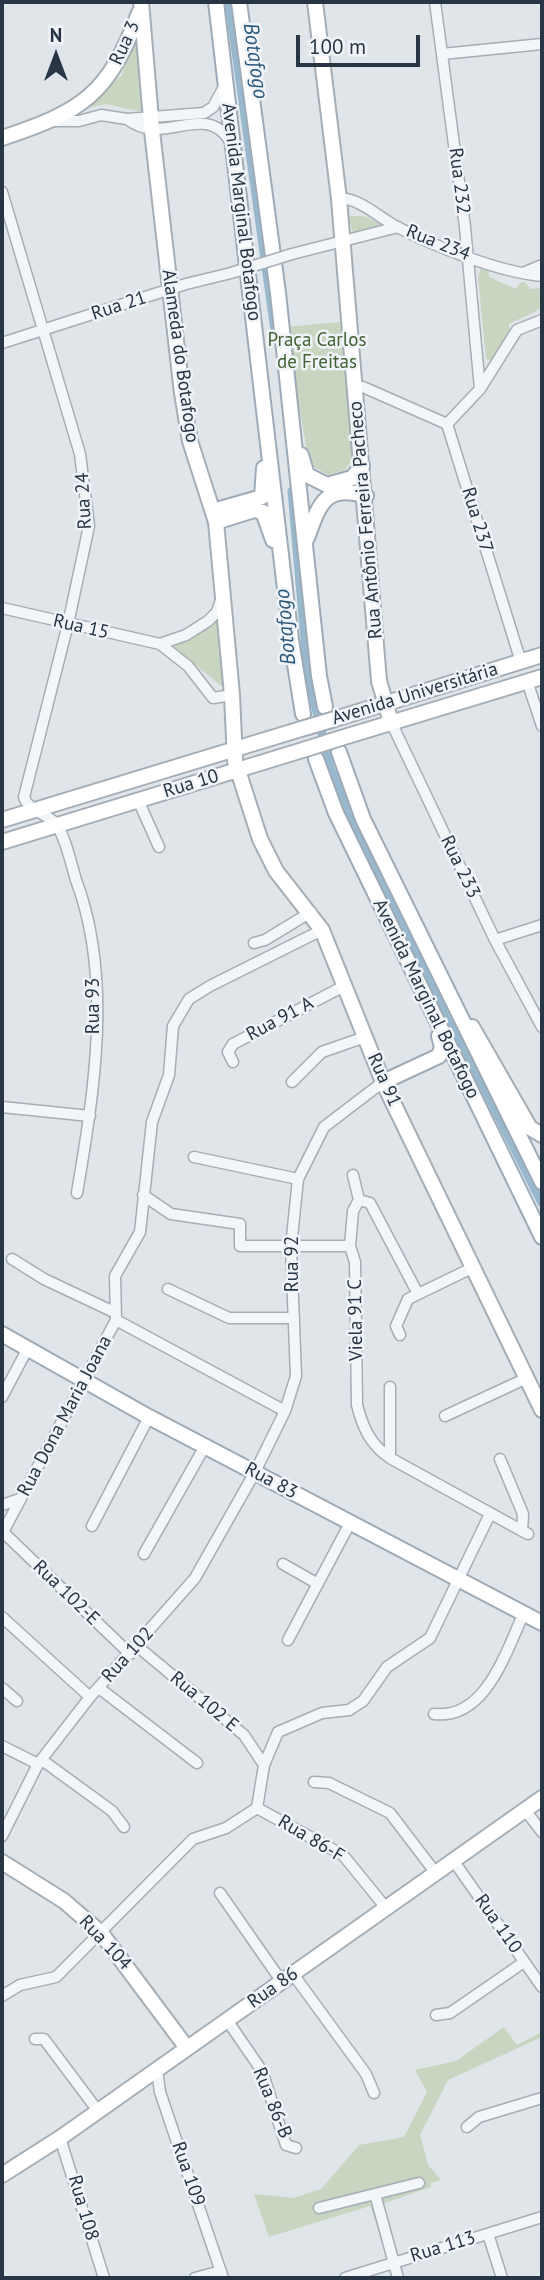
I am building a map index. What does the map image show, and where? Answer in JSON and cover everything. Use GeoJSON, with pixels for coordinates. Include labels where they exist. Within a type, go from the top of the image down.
{"type":"FeatureCollection","features":[{"type":"Feature","properties":{"kind":"main road","name":"Avenida Marginal Botafogo"},"geometry":{"type":"LineString","coordinates":[[216,2],[230,141],[255,324],[291,640],[303,714]]}},
{"type":"Feature","properties":{"kind":"main road","name":"Avenida Marginal Botafogo"},"geometry":{"type":"LineString","coordinates":[[239,2],[278,293],[291,427],[325,707]]}},
{"type":"Feature","properties":{"kind":"main road","name":"Rua Antônio Ferreira Pacheco"},"geometry":{"type":"LineString","coordinates":[[315,2],[339,200],[366,496],[379,681],[385,704]]}},
{"type":"Feature","properties":{"kind":"main road","name":"Rua 3"},"geometry":{"type":"LineString","coordinates":[[2,138],[53,121],[104,84],[120,60],[141,5]]}},
{"type":"Feature","properties":{"kind":"main road","name":"Alameda do Botafogo"},"geometry":{"type":"LineString","coordinates":[[141,5],[170,289],[190,441],[215,517],[224,588],[234,750]]}},
{"type":"Feature","properties":{"kind":"main road"},"geometry":{"type":"LineString","coordinates":[[215,517],[255,502],[264,491],[254,377],[255,324]]}},
{"type":"Feature","properties":{"kind":"main road"},"geometry":{"type":"LineString","coordinates":[[291,427],[298,438],[307,475],[316,481],[327,485],[342,483],[362,466]]}},
{"type":"Feature","properties":{"kind":"main road"},"geometry":{"type":"LineString","coordinates":[[305,542],[318,507],[325,499],[343,491],[366,496]]}},
{"type":"Feature","properties":{"kind":"main road"},"geometry":{"type":"LineString","coordinates":[[215,517],[254,510],[263,512],[268,519],[281,625],[291,640]]}},
{"type":"Feature","properties":{"kind":"main road","name":"Avenida Universitária"},"geometry":{"type":"LineString","coordinates":[[294,731],[542,655]]}},
{"type":"Feature","properties":{"kind":"main road","name":"Avenida Universitária"},"geometry":{"type":"LineString","coordinates":[[386,724],[542,677]]}},
{"type":"Feature","properties":{"kind":"main road","name":"Rua 233"},"geometry":{"type":"LineString","coordinates":[[385,704],[386,724]]}},
{"type":"Feature","properties":{"kind":"main road","name":"Rua 10"},"geometry":{"type":"LineString","coordinates":[[2,842],[238,770],[311,754],[340,745],[386,724]]}},
{"type":"Feature","properties":{"kind":"main road","name":"Rua 10"},"geometry":{"type":"LineString","coordinates":[[2,820],[294,731]]}},
{"type":"Feature","properties":{"kind":"main road","name":"Avenida Marginal Botafogo"},"geometry":{"type":"LineString","coordinates":[[340,745],[363,818],[542,1182]]}},
{"type":"Feature","properties":{"kind":"main road","name":"Rua 91"},"geometry":{"type":"LineString","coordinates":[[234,750],[248,807],[271,860],[323,930],[383,1082],[542,1410]]}},
{"type":"Feature","properties":{"kind":"main road","name":"Avenida Marginal Botafogo"},"geometry":{"type":"LineString","coordinates":[[311,754],[336,813],[542,1237]]}},
{"type":"Feature","properties":{"kind":"main road"},"geometry":{"type":"LineString","coordinates":[[62,822],[80,810],[120,796],[117,785]]}},
{"type":"Feature","properties":{"kind":"main road"},"geometry":{"type":"LineString","coordinates":[[383,1082],[430,1061],[442,1052],[438,1033],[415,986],[412,971]]}},
{"type":"Feature","properties":{"kind":"main road"},"geometry":{"type":"LineString","coordinates":[[457,1011],[472,1026],[530,1128],[542,1135]]}},
{"type":"Feature","properties":{"kind":"main road","name":"Rua 83"},"geometry":{"type":"LineString","coordinates":[[2,1334],[205,1447],[542,1623]]}},
{"type":"Feature","properties":{"kind":"main road","name":"Rua 86"},"geometry":{"type":"LineString","coordinates":[[2,2175],[60,2138],[542,1798]]}},
{"type":"Feature","properties":{"kind":"main road","name":"Rua 104"},"geometry":{"type":"LineString","coordinates":[[2,1862],[64,1900],[101,1933],[187,2048]]}},
{"type":"Feature","properties":{"kind":"street","name":"Rua 232"},"geometry":{"type":"LineString","coordinates":[[435,2],[467,255],[480,388]]}},
{"type":"Feature","properties":{"kind":"street"},"geometry":{"type":"LineString","coordinates":[[442,54],[542,44]]}},
{"type":"Feature","properties":{"kind":"street"},"geometry":{"type":"LineString","coordinates":[[53,121],[79,121],[101,115],[127,119],[139,129],[204,113],[213,107],[225,85]]}},
{"type":"Feature","properties":{"kind":"street"},"geometry":{"type":"LineString","coordinates":[[152,125],[204,123],[222,129],[230,141]]}},
{"type":"Feature","properties":{"kind":"street","name":"Rua 24"},"geometry":{"type":"LineString","coordinates":[[2,192],[41,331],[80,454],[88,498],[89,526],[68,624],[24,791],[26,802],[35,810]]}},
{"type":"Feature","properties":{"kind":"street","name":"Rua 234"},"geometry":{"type":"LineString","coordinates":[[339,200],[348,198],[398,227],[467,255],[520,274],[542,276]]}},
{"type":"Feature","properties":{"kind":"street","name":"Rua 21"},"geometry":{"type":"LineString","coordinates":[[2,343],[170,289],[398,227]]}},
{"type":"Feature","properties":{"kind":"street"},"geometry":{"type":"LineString","coordinates":[[520,274],[542,265]]}},
{"type":"Feature","properties":{"kind":"street"},"geometry":{"type":"LineString","coordinates":[[354,387],[363,387],[447,424],[480,388],[520,328],[542,320]]}},
{"type":"Feature","properties":{"kind":"street"},"geometry":{"type":"LineString","coordinates":[[477,360],[495,366]]}},
{"type":"Feature","properties":{"kind":"street","name":"Rua 237"},"geometry":{"type":"LineString","coordinates":[[447,424],[521,662]]}},
{"type":"Feature","properties":{"kind":"street"},"geometry":{"type":"LineString","coordinates":[[160,644],[186,635],[208,621],[217,612],[224,588]]}},
{"type":"Feature","properties":{"kind":"street","name":"Rua 15"},"geometry":{"type":"LineString","coordinates":[[2,608],[160,644],[188,666],[213,698],[232,695]]}},
{"type":"Feature","properties":{"kind":"street"},"geometry":{"type":"LineString","coordinates":[[527,681],[542,726]]}},
{"type":"Feature","properties":{"kind":"street","name":"Rua 233"},"geometry":{"type":"LineString","coordinates":[[386,724],[542,1027]]}},
{"type":"Feature","properties":{"kind":"street"},"geometry":{"type":"LineString","coordinates":[[138,800],[159,847]]}},
{"type":"Feature","properties":{"kind":"street"},"geometry":{"type":"LineString","coordinates":[[35,810],[62,822]]}},
{"type":"Feature","properties":{"kind":"street","name":"Rua 93"},"geometry":{"type":"LineString","coordinates":[[62,822],[87,908],[97,993],[90,1116],[77,1193]]}},
{"type":"Feature","properties":{"kind":"street"},"geometry":{"type":"LineString","coordinates":[[256,943],[311,912]]}},
{"type":"Feature","properties":{"kind":"street"},"geometry":{"type":"LineString","coordinates":[[495,940],[542,926]]}},
{"type":"Feature","properties":{"kind":"street","name":"Rua Dona Maria Joana"},"geometry":{"type":"LineString","coordinates":[[2,1533],[116,1317],[116,1276],[140,1232],[152,1122],[169,1075],[173,1027],[190,999],[210,986],[323,930]]}},
{"type":"Feature","properties":{"kind":"street","name":"Rua 91 A"},"geometry":{"type":"LineString","coordinates":[[233,1062],[228,1052],[233,1044],[346,985]]}},
{"type":"Feature","properties":{"kind":"street"},"geometry":{"type":"LineString","coordinates":[[292,1082],[322,1052],[365,1037]]}},
{"type":"Feature","properties":{"kind":"street","name":"Rua 92"},"geometry":{"type":"LineString","coordinates":[[255,1472],[285,1411],[296,1376],[291,1247],[298,1179],[324,1127],[383,1082]]}},
{"type":"Feature","properties":{"kind":"street"},"geometry":{"type":"LineString","coordinates":[[2,1107],[90,1116]]}},
{"type":"Feature","properties":{"kind":"street"},"geometry":{"type":"LineString","coordinates":[[194,1157],[298,1179]]}},
{"type":"Feature","properties":{"kind":"street","name":"Viela 91 C"},"geometry":{"type":"LineString","coordinates":[[353,1175],[359,1200],[353,1211],[349,1246],[355,1262],[357,1405],[362,1427],[376,1448],[390,1458],[525,1532],[523,1514],[500,1459]]}},
{"type":"Feature","properties":{"kind":"street"},"geometry":{"type":"LineString","coordinates":[[143,1195],[172,1214],[240,1224],[240,1246],[349,1246]]}},
{"type":"Feature","properties":{"kind":"street"},"geometry":{"type":"LineString","coordinates":[[359,1200],[370,1203],[418,1294]]}},
{"type":"Feature","properties":{"kind":"street"},"geometry":{"type":"LineString","coordinates":[[12,1259],[285,1411]]}},
{"type":"Feature","properties":{"kind":"street"},"geometry":{"type":"LineString","coordinates":[[400,1335],[396,1326],[408,1299],[474,1267]]}},
{"type":"Feature","properties":{"kind":"street"},"geometry":{"type":"LineString","coordinates":[[168,1289],[229,1318],[294,1318]]}},
{"type":"Feature","properties":{"kind":"street"},"geometry":{"type":"LineString","coordinates":[[2,1397],[28,1348]]}},
{"type":"Feature","properties":{"kind":"street"},"geometry":{"type":"LineString","coordinates":[[445,1416],[527,1378]]}},
{"type":"Feature","properties":{"kind":"street"},"geometry":{"type":"LineString","coordinates":[[390,1387],[390,1458]]}},
{"type":"Feature","properties":{"kind":"street"},"geometry":{"type":"LineString","coordinates":[[92,1526],[149,1417]]}},
{"type":"Feature","properties":{"kind":"street"},"geometry":{"type":"LineString","coordinates":[[144,1554],[205,1447]]}},
{"type":"Feature","properties":{"kind":"street","name":"Rua 102"},"geometry":{"type":"LineString","coordinates":[[2,1836],[40,1762],[90,1697],[195,1578],[255,1472]]}},
{"type":"Feature","properties":{"kind":"street"},"geometry":{"type":"LineString","coordinates":[[2,1505],[20,1499]]}},
{"type":"Feature","properties":{"kind":"street"},"geometry":{"type":"LineString","coordinates":[[2,1996],[20,1985],[56,1977],[193,1839],[226,1828],[257,1808],[264,1765],[278,1732],[306,1718],[349,1710],[363,1701],[387,1667],[430,1638],[490,1514]]}},
{"type":"Feature","properties":{"kind":"street"},"geometry":{"type":"LineString","coordinates":[[288,1640],[350,1523]]}},
{"type":"Feature","properties":{"kind":"street","name":"Rua 102-E"},"geometry":{"type":"LineString","coordinates":[[2,1533],[133,1650]]}},
{"type":"Feature","properties":{"kind":"street"},"geometry":{"type":"LineString","coordinates":[[283,1564],[318,1584]]}},
{"type":"Feature","properties":{"kind":"street"},"geometry":{"type":"LineString","coordinates":[[434,1714],[459,1712],[479,1698],[496,1672],[524,1613]]}},
{"type":"Feature","properties":{"kind":"street"},"geometry":{"type":"LineString","coordinates":[[2,1617],[90,1697]]}},
{"type":"Feature","properties":{"kind":"street","name":"Rua 102 E"},"geometry":{"type":"LineString","coordinates":[[133,1650],[244,1735],[264,1765]]}},
{"type":"Feature","properties":{"kind":"street"},"geometry":{"type":"LineString","coordinates":[[2,1688],[17,1701]]}},
{"type":"Feature","properties":{"kind":"street"},"geometry":{"type":"LineString","coordinates":[[99,1688],[197,1763]]}},
{"type":"Feature","properties":{"kind":"street"},"geometry":{"type":"LineString","coordinates":[[2,1746],[40,1762],[112,1811],[124,1827]]}},
{"type":"Feature","properties":{"kind":"street"},"geometry":{"type":"LineString","coordinates":[[314,1782],[329,1783],[390,1813],[435,1872]]}},
{"type":"Feature","properties":{"kind":"street","name":"Rua 86-F"},"geometry":{"type":"LineString","coordinates":[[257,1808],[343,1855],[386,1908]]}},
{"type":"Feature","properties":{"kind":"street"},"geometry":{"type":"LineString","coordinates":[[525,1810],[542,1832]]}},
{"type":"Feature","properties":{"kind":"street","name":"Rua 110"},"geometry":{"type":"LineString","coordinates":[[453,1860],[542,1987]]}},
{"type":"Feature","properties":{"kind":"street"},"geometry":{"type":"LineString","coordinates":[[220,1893],[366,2074],[374,2093]]}},
{"type":"Feature","properties":{"kind":"street"},"geometry":{"type":"LineString","coordinates":[[436,2015],[450,2013],[524,1962]]}},
{"type":"Feature","properties":{"kind":"street","name":"Rua 86-B"},"geometry":{"type":"LineString","coordinates":[[227,2020],[262,2071],[286,2144],[296,2148]]}},
{"type":"Feature","properties":{"kind":"street"},"geometry":{"type":"LineString","coordinates":[[35,2039],[44,2039],[98,2110]]}},
{"type":"Feature","properties":{"kind":"street","name":"Rua 109"},"geometry":{"type":"LineString","coordinates":[[156,2070],[160,2092],[222,2275]]}},
{"type":"Feature","properties":{"kind":"street"},"geometry":{"type":"LineString","coordinates":[[467,2127],[479,2117],[542,2098]]}},
{"type":"Feature","properties":{"kind":"street","name":"Rua 108"},"geometry":{"type":"LineString","coordinates":[[60,2138],[104,2278]]}},
{"type":"Feature","properties":{"kind":"street"},"geometry":{"type":"LineString","coordinates":[[319,2208],[419,2183]]}},
{"type":"Feature","properties":{"kind":"street"},"geometry":{"type":"LineString","coordinates":[[375,2194],[398,2278]]}},
{"type":"Feature","properties":{"kind":"street","name":"Rua 113"},"geometry":{"type":"LineString","coordinates":[[345,2278],[542,2217]]}},
{"type":"Feature","properties":{"kind":"street"},"geometry":{"type":"LineString","coordinates":[[488,2234],[502,2278]]}},
{"type":"Feature","properties":{"kind":"street"},"geometry":{"type":"LineString","coordinates":[[195,2278],[222,2275]]}},
{"type":"Feature","properties":{"kind":"green space"},"geometry":{"type":"Polygon","coordinates":[[[138,29],[145,110],[106,104],[83,109],[122,75],[138,29]]]}},
{"type":"Feature","properties":{"kind":"green space"},"geometry":{"type":"Polygon","coordinates":[[[348,216],[364,216],[388,227],[354,237],[348,216]]]}},
{"type":"Feature","properties":{"kind":"green space"},"geometry":{"type":"Polygon","coordinates":[[[481,268],[489,270],[489,277],[516,289],[520,283],[525,282],[530,289],[542,288],[542,308],[509,324],[510,332],[491,360],[486,359],[478,277],[481,268]]]}},
{"type":"Feature","properties":{"kind":"green space","name":"Praça Carlos de Freitas"},"geometry":{"type":"Polygon","coordinates":[[[340,322],[355,457],[345,470],[328,475],[309,464],[286,327],[340,322]]]}},
{"type":"Feature","properties":{"kind":"green space"},"geometry":{"type":"Polygon","coordinates":[[[225,612],[226,690],[174,647],[225,612]]]}},
{"type":"Feature","properties":{"kind":"green space"},"geometry":{"type":"Polygon","coordinates":[[[504,2027],[517,2045],[542,2032],[542,2037],[448,2080],[420,2135],[428,2165],[441,2180],[431,2183],[431,2187],[382,2204],[397,2252],[387,2255],[370,2206],[269,2237],[254,2194],[293,2198],[321,2189],[359,2145],[404,2137],[427,2092],[415,2070],[456,2061],[504,2027]]]}},
{"type":"Feature","properties":{"kind":"waterway","name":"Botafogo"},"geometry":{"type":"LineString","coordinates":[[229,2],[275,331]]}},
{"type":"Feature","properties":{"kind":"waterway","name":"Botafogo"},"geometry":{"type":"LineString","coordinates":[[292,491],[308,674],[330,768],[378,876],[542,1203]]}}]}
